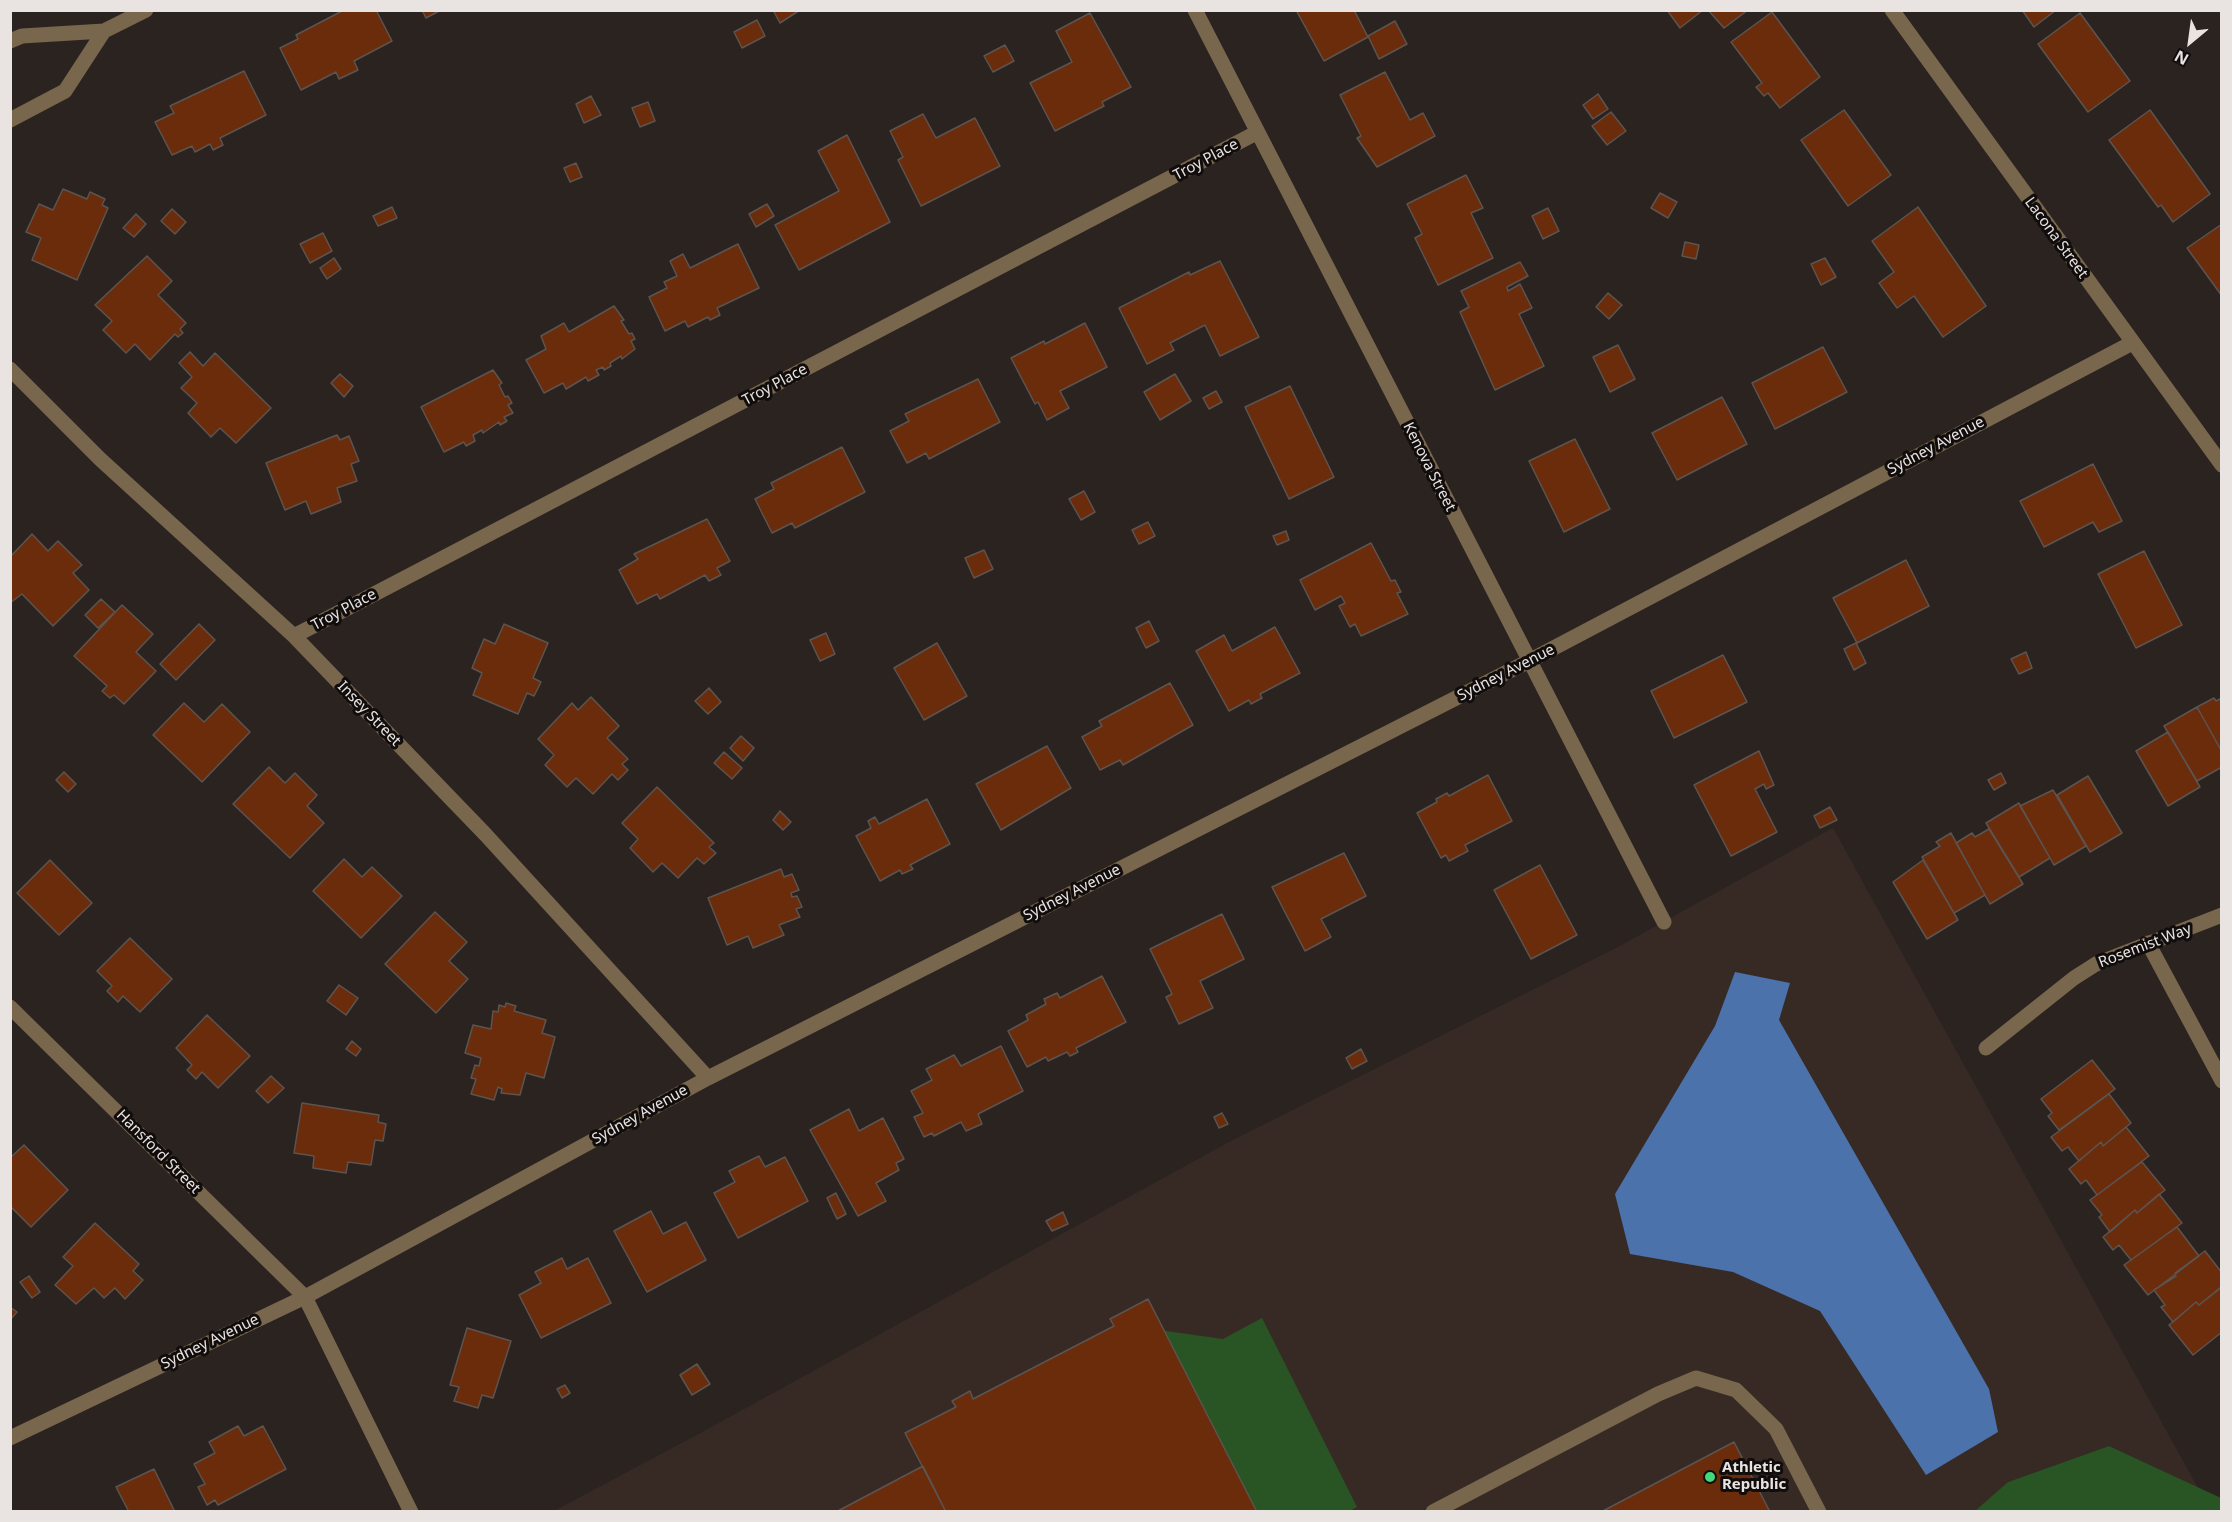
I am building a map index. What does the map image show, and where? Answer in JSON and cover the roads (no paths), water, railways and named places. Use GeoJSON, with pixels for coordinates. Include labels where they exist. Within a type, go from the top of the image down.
{"type":"FeatureCollection","features":[{"type":"Feature","properties":{"kind":"street"},"geometry":{"type":"LineString","coordinates":[[10,41],[22,36],[104,31],[146,10]]}},
{"type":"Feature","properties":{"kind":"street","name":"Kenova Street"},"geometry":{"type":"LineString","coordinates":[[1195,10],[1256,134],[1664,922]]}},
{"type":"Feature","properties":{"kind":"street","name":"Lacona Street"},"geometry":{"type":"LineString","coordinates":[[1892,10],[2222,465]]}},
{"type":"Feature","properties":{"kind":"street"},"geometry":{"type":"LineString","coordinates":[[10,120],[65,91],[104,31]]}},
{"type":"Feature","properties":{"kind":"street","name":"Troy Place"},"geometry":{"type":"LineString","coordinates":[[294,636],[1256,134]]}},
{"type":"Feature","properties":{"kind":"street","name":"Sydney Avenue"},"geometry":{"type":"LineString","coordinates":[[10,1438],[304,1297],[708,1077],[1529,661],[2132,343]]}},
{"type":"Feature","properties":{"kind":"street","name":"Insey Street"},"geometry":{"type":"LineString","coordinates":[[10,369],[100,459],[294,636],[485,834],[708,1077]]}},
{"type":"Feature","properties":{"kind":"street","name":"Rosemist Way"},"geometry":{"type":"LineString","coordinates":[[1986,1048],[2074,978],[2096,964],[2222,915]]}},
{"type":"Feature","properties":{"kind":"street"},"geometry":{"type":"LineString","coordinates":[[2148,943],[2222,1081]]}},
{"type":"Feature","properties":{"kind":"street","name":"Hansford Street"},"geometry":{"type":"LineString","coordinates":[[10,1007],[304,1297],[411,1512]]}},
{"type":"Feature","properties":{"kind":"street"},"geometry":{"type":"LineString","coordinates":[[1433,1512],[1658,1394],[1696,1378],[1736,1390],[1776,1429],[1819,1512]]}},
{"type":"Feature","properties":{"kind":"water"},"geometry":{"type":"Polygon","coordinates":[[[1735,972],[1790,983],[1779,1020],[1989,1389],[1998,1432],[1926,1475],[1820,1311],[1733,1272],[1630,1254],[1615,1194],[1715,1026],[1735,972]]]}},
{"type":"Feature","properties":{"kind":"place","name":"Athletic Republic"},"geometry":{"type":"Point","coordinates":[1710,1477]}}]}
